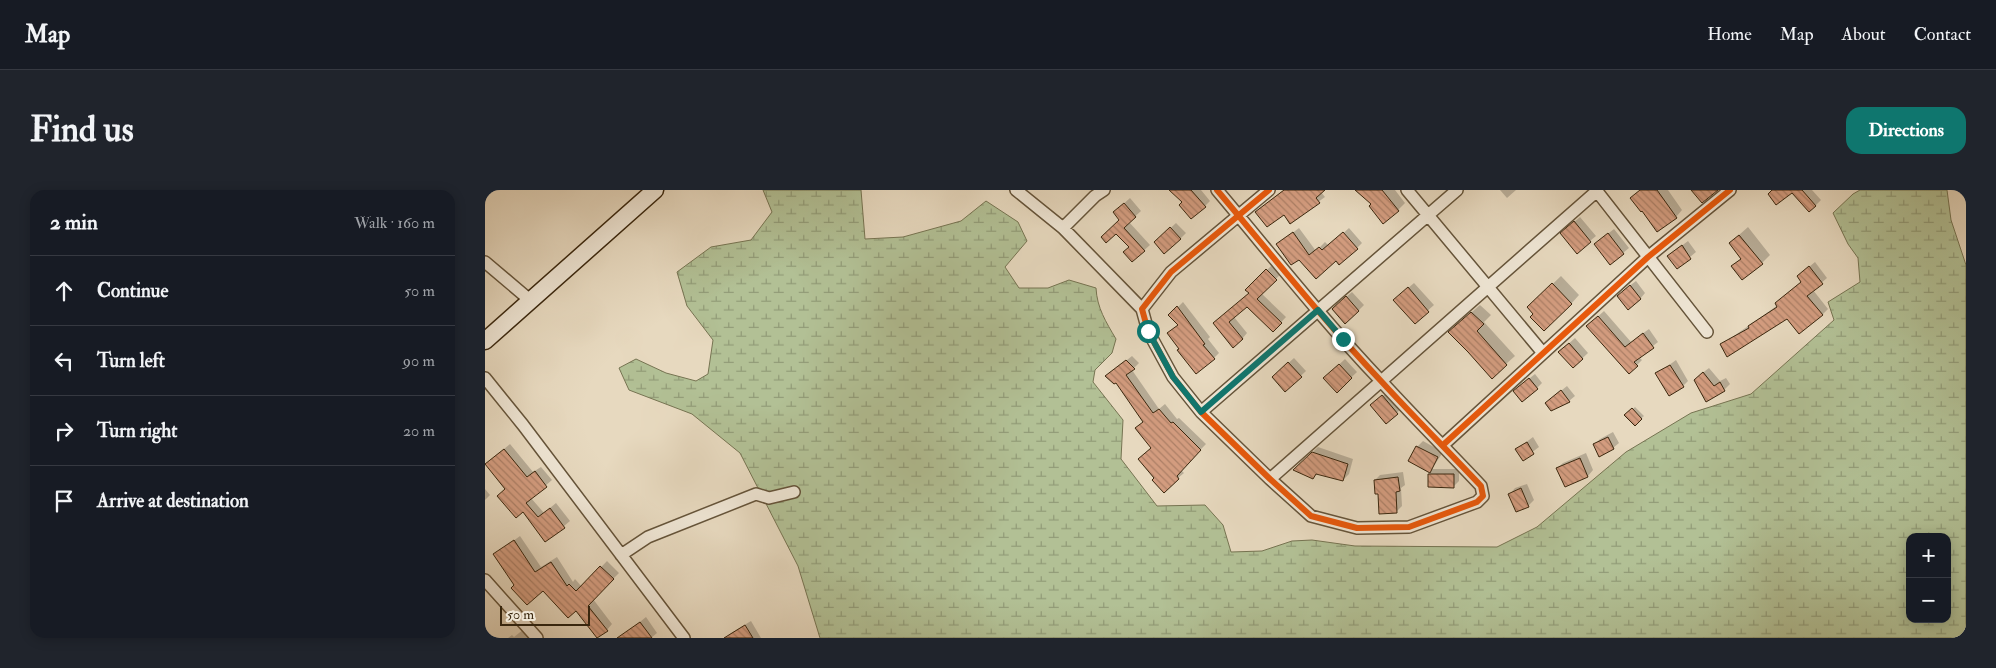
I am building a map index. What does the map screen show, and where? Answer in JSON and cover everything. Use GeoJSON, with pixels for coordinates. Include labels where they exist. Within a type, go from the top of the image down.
{"type":"FeatureCollection","features":[{"type":"Feature","properties":{"kind":"main road"},"geometry":{"type":"LineString","coordinates":[[485,341],[655,190]]}},
{"type":"Feature","properties":{"kind":"street"},"geometry":{"type":"LineString","coordinates":[[1016,190],[1063,228],[1142,310],[1148,331],[1173,377],[1201,412],[1311,516],[1357,528],[1409,527],[1477,502],[1483,496],[1481,486],[1380,381],[1217,190]]}},
{"type":"Feature","properties":{"kind":"street"},"geometry":{"type":"LineString","coordinates":[[1063,228],[1095,196],[1104,190]]}},
{"type":"Feature","properties":{"kind":"street"},"geometry":{"type":"LineString","coordinates":[[1142,310],[1171,272],[1269,190]]}},
{"type":"Feature","properties":{"kind":"street"},"geometry":{"type":"LineString","coordinates":[[1407,190],[1543,353]]}},
{"type":"Feature","properties":{"kind":"street"},"geometry":{"type":"LineString","coordinates":[[1201,412],[1457,190]]}},
{"type":"Feature","properties":{"kind":"street"},"geometry":{"type":"LineString","coordinates":[[1270,479],[1597,190],[1707,332]]}},
{"type":"Feature","properties":{"kind":"street"},"geometry":{"type":"LineString","coordinates":[[1443,445],[1648,257],[1730,190]]}},
{"type":"Feature","properties":{"kind":"street"},"geometry":{"type":"LineString","coordinates":[[485,262],[531,301]]}},
{"type":"Feature","properties":{"kind":"street"},"geometry":{"type":"LineString","coordinates":[[485,378],[512,410],[685,638]]}},
{"type":"Feature","properties":{"kind":"street"},"geometry":{"type":"LineString","coordinates":[[621,555],[648,537],[756,494],[769,498],[794,492]]}},
{"type":"Feature","properties":{"kind":"street"},"geometry":{"type":"LineString","coordinates":[[485,580],[537,638]]}},
{"type":"Feature","properties":{"kind":"green space"},"geometry":{"type":"Polygon","coordinates":[[[763,190],[861,190],[865,239],[903,237],[961,221],[986,201],[1018,222],[1027,241],[1005,267],[1019,288],[1048,288],[1069,280],[1096,288],[1100,308],[1116,339],[1112,353],[1095,370],[1093,382],[1123,420],[1121,459],[1157,506],[1205,505],[1223,525],[1231,552],[1262,551],[1292,541],[1312,540],[1355,546],[1497,547],[1537,527],[1626,452],[1691,413],[1751,394],[1834,320],[1828,302],[1860,282],[1858,258],[1848,244],[1833,213],[1853,194],[1860,190],[1947,190],[1951,220],[1966,265],[1966,638],[820,638],[798,566],[740,453],[692,414],[629,390],[619,368],[636,359],[666,373],[696,381],[708,374],[713,340],[687,306],[677,272],[711,247],[751,240],[772,212],[763,190]]]}},
{"type":"Feature","properties":{"kind":"building"},"geometry":{"type":"Polygon","coordinates":[[[1169,190],[1191,190],[1206,207],[1191,219],[1179,205],[1182,202],[1169,190]]]}},
{"type":"Feature","properties":{"kind":"building"},"geometry":{"type":"Polygon","coordinates":[[[1284,190],[1325,190],[1316,198],[1320,203],[1290,224],[1284,215],[1267,227],[1255,212],[1284,190]]]}},
{"type":"Feature","properties":{"kind":"building"},"geometry":{"type":"Polygon","coordinates":[[[1355,190],[1382,190],[1399,211],[1383,224],[1369,206],[1371,204],[1355,190]]]}},
{"type":"Feature","properties":{"kind":"building"},"geometry":{"type":"Polygon","coordinates":[[[1640,190],[1657,190],[1677,218],[1657,232],[1630,198],[1640,190]]]}},
{"type":"Feature","properties":{"kind":"building"},"geometry":{"type":"Polygon","coordinates":[[[1691,190],[1718,190],[1702,203],[1691,190]]]}},
{"type":"Feature","properties":{"kind":"building"},"geometry":{"type":"Polygon","coordinates":[[[1772,190],[1802,190],[1816,206],[1809,212],[1792,193],[1776,205],[1768,194],[1772,190]]]}},
{"type":"Feature","properties":{"kind":"building"},"geometry":{"type":"Polygon","coordinates":[[[1124,203],[1136,217],[1124,228],[1145,251],[1132,262],[1123,252],[1129,247],[1116,234],[1106,243],[1101,237],[1119,220],[1113,212],[1124,203]]]}},
{"type":"Feature","properties":{"kind":"building"},"geometry":{"type":"Polygon","coordinates":[[[1574,221],[1591,242],[1577,254],[1560,233],[1574,221]]]}},
{"type":"Feature","properties":{"kind":"building"},"geometry":{"type":"Polygon","coordinates":[[[1170,227],[1181,239],[1164,254],[1154,242],[1170,227]]]}},
{"type":"Feature","properties":{"kind":"building"},"geometry":{"type":"Polygon","coordinates":[[[1293,232],[1309,255],[1319,247],[1322,250],[1343,232],[1358,249],[1339,265],[1336,261],[1316,279],[1299,260],[1291,265],[1276,244],[1293,232]]]}},
{"type":"Feature","properties":{"kind":"building"},"geometry":{"type":"Polygon","coordinates":[[[1608,233],[1624,254],[1610,265],[1594,244],[1608,233]]]}},
{"type":"Feature","properties":{"kind":"building"},"geometry":{"type":"Polygon","coordinates":[[[1739,235],[1763,264],[1742,280],[1731,266],[1741,259],[1729,243],[1739,235]]]}},
{"type":"Feature","properties":{"kind":"building"},"geometry":{"type":"Polygon","coordinates":[[[1682,245],[1691,259],[1677,269],[1667,256],[1682,245]]]}},
{"type":"Feature","properties":{"kind":"building"},"geometry":{"type":"Polygon","coordinates":[[[1809,266],[1823,284],[1807,296],[1823,315],[1799,334],[1787,319],[1727,357],[1720,344],[1749,328],[1748,326],[1777,307],[1775,303],[1801,282],[1797,276],[1809,266]]]}},
{"type":"Feature","properties":{"kind":"building"},"geometry":{"type":"Polygon","coordinates":[[[1266,269],[1277,280],[1257,299],[1282,323],[1273,332],[1247,307],[1229,322],[1243,339],[1233,348],[1213,323],[1249,293],[1245,290],[1266,269]]]}},
{"type":"Feature","properties":{"kind":"building"},"geometry":{"type":"Polygon","coordinates":[[[1552,283],[1572,304],[1544,331],[1530,317],[1533,314],[1527,307],[1552,283]]]}},
{"type":"Feature","properties":{"kind":"building"},"geometry":{"type":"Polygon","coordinates":[[[1630,285],[1641,299],[1628,310],[1617,296],[1630,285]]]}},
{"type":"Feature","properties":{"kind":"building"},"geometry":{"type":"Polygon","coordinates":[[[1408,287],[1429,312],[1415,324],[1393,300],[1408,287]]]}},
{"type":"Feature","properties":{"kind":"building"},"geometry":{"type":"Polygon","coordinates":[[[1346,296],[1359,311],[1345,324],[1332,309],[1346,296]]]}},
{"type":"Feature","properties":{"kind":"building"},"geometry":{"type":"Polygon","coordinates":[[[1177,306],[1205,344],[1203,345],[1215,359],[1196,374],[1177,350],[1179,349],[1167,333],[1178,325],[1168,315],[1177,306]]]}},
{"type":"Feature","properties":{"kind":"building"},"geometry":{"type":"Polygon","coordinates":[[[1471,312],[1484,324],[1477,331],[1507,365],[1492,379],[1448,332],[1471,312]]]}},
{"type":"Feature","properties":{"kind":"building"},"geometry":{"type":"Polygon","coordinates":[[[1598,316],[1625,347],[1643,333],[1654,348],[1634,362],[1638,366],[1629,374],[1586,326],[1598,316]]]}},
{"type":"Feature","properties":{"kind":"building"},"geometry":{"type":"Polygon","coordinates":[[[1569,343],[1583,359],[1573,368],[1558,352],[1569,343]]]}},
{"type":"Feature","properties":{"kind":"building"},"geometry":{"type":"Polygon","coordinates":[[[1126,360],[1135,369],[1126,375],[1153,413],[1159,409],[1171,423],[1173,422],[1201,450],[1177,476],[1179,479],[1164,493],[1152,480],[1154,478],[1138,459],[1151,448],[1135,428],[1143,422],[1116,383],[1114,384],[1105,376],[1126,360]]]}},
{"type":"Feature","properties":{"kind":"building"},"geometry":{"type":"Polygon","coordinates":[[[1288,362],[1302,377],[1285,392],[1272,377],[1288,362]]]}},
{"type":"Feature","properties":{"kind":"building"},"geometry":{"type":"Polygon","coordinates":[[[1339,364],[1352,378],[1337,393],[1323,378],[1339,364]]]}},
{"type":"Feature","properties":{"kind":"building"},"geometry":{"type":"Polygon","coordinates":[[[1670,365],[1684,387],[1669,396],[1655,373],[1670,365]]]}},
{"type":"Feature","properties":{"kind":"building"},"geometry":{"type":"Polygon","coordinates":[[[1703,372],[1714,386],[1720,382],[1725,391],[1706,402],[1694,380],[1703,372]]]}},
{"type":"Feature","properties":{"kind":"building"},"geometry":{"type":"Polygon","coordinates":[[[1529,378],[1538,389],[1522,402],[1513,391],[1529,378]]]}},
{"type":"Feature","properties":{"kind":"building"},"geometry":{"type":"Polygon","coordinates":[[[1561,390],[1570,402],[1551,411],[1545,403],[1561,390]]]}},
{"type":"Feature","properties":{"kind":"building"},"geometry":{"type":"Polygon","coordinates":[[[1382,395],[1398,414],[1386,424],[1370,405],[1382,395]]]}},
{"type":"Feature","properties":{"kind":"building"},"geometry":{"type":"Polygon","coordinates":[[[1632,408],[1642,419],[1635,426],[1624,415],[1632,408]]]}},
{"type":"Feature","properties":{"kind":"building"},"geometry":{"type":"Polygon","coordinates":[[[1608,437],[1614,449],[1599,457],[1593,444],[1608,437]]]}},
{"type":"Feature","properties":{"kind":"building"},"geometry":{"type":"Polygon","coordinates":[[[1527,442],[1534,454],[1523,461],[1515,449],[1527,442]]]}},
{"type":"Feature","properties":{"kind":"building"},"geometry":{"type":"Polygon","coordinates":[[[1416,446],[1438,457],[1430,473],[1408,461],[1416,446]]]}},
{"type":"Feature","properties":{"kind":"building"},"geometry":{"type":"Polygon","coordinates":[[[504,449],[527,477],[535,471],[547,487],[526,503],[538,517],[550,508],[565,528],[545,542],[523,512],[516,518],[497,496],[505,489],[485,464],[504,449]]]}},
{"type":"Feature","properties":{"kind":"building"},"geometry":{"type":"Polygon","coordinates":[[[1312,452],[1348,464],[1343,481],[1316,474],[1313,479],[1293,470],[1312,452]]]}},
{"type":"Feature","properties":{"kind":"building"},"geometry":{"type":"Polygon","coordinates":[[[1580,458],[1588,477],[1565,487],[1556,468],[1580,458]]]}},
{"type":"Feature","properties":{"kind":"building"},"geometry":{"type":"Polygon","coordinates":[[[1428,474],[1454,474],[1454,488],[1428,487],[1428,474]]]}},
{"type":"Feature","properties":{"kind":"building"},"geometry":{"type":"Polygon","coordinates":[[[1398,477],[1400,491],[1396,492],[1397,513],[1379,514],[1378,494],[1375,494],[1374,480],[1398,477]]]}},
{"type":"Feature","properties":{"kind":"building"},"geometry":{"type":"Polygon","coordinates":[[[1521,488],[1529,507],[1516,512],[1508,494],[1521,488]]]}},
{"type":"Feature","properties":{"kind":"building"},"geometry":{"type":"Polygon","coordinates":[[[514,540],[535,572],[551,562],[567,586],[569,584],[576,591],[600,566],[614,579],[588,606],[608,631],[597,638],[576,611],[568,618],[543,591],[527,605],[511,588],[514,585],[493,554],[514,540]]]}},
{"type":"Feature","properties":{"kind":"building"},"geometry":{"type":"Polygon","coordinates":[[[640,622],[652,638],[617,638],[640,622]]]}},
{"type":"Feature","properties":{"kind":"building"},"geometry":{"type":"Polygon","coordinates":[[[745,625],[753,638],[724,638],[745,625]]]}},
{"type":"Feature","properties":{"kind":"cycle path"},"geometry":{"type":"LineString","coordinates":[[1217,190],[1237,214],[1257,238],[1277,262],[1297,287],[1393,394],[1481,486],[1483,496],[1477,502],[1409,527],[1357,528],[1311,516],[1201,412],[1173,377],[1148,331],[1142,309],[1171,272],[1269,190]]}},
{"type":"Feature","properties":{"kind":"cycle path"},"geometry":{"type":"LineString","coordinates":[[1443,445],[1648,257],[1730,190]]}},
{"type":"Feature","properties":{"kind":"route"},"geometry":{"type":"LineString","coordinates":[[1148,331],[1173,377],[1201,412],[1318,310],[1343,339]]}}]}
